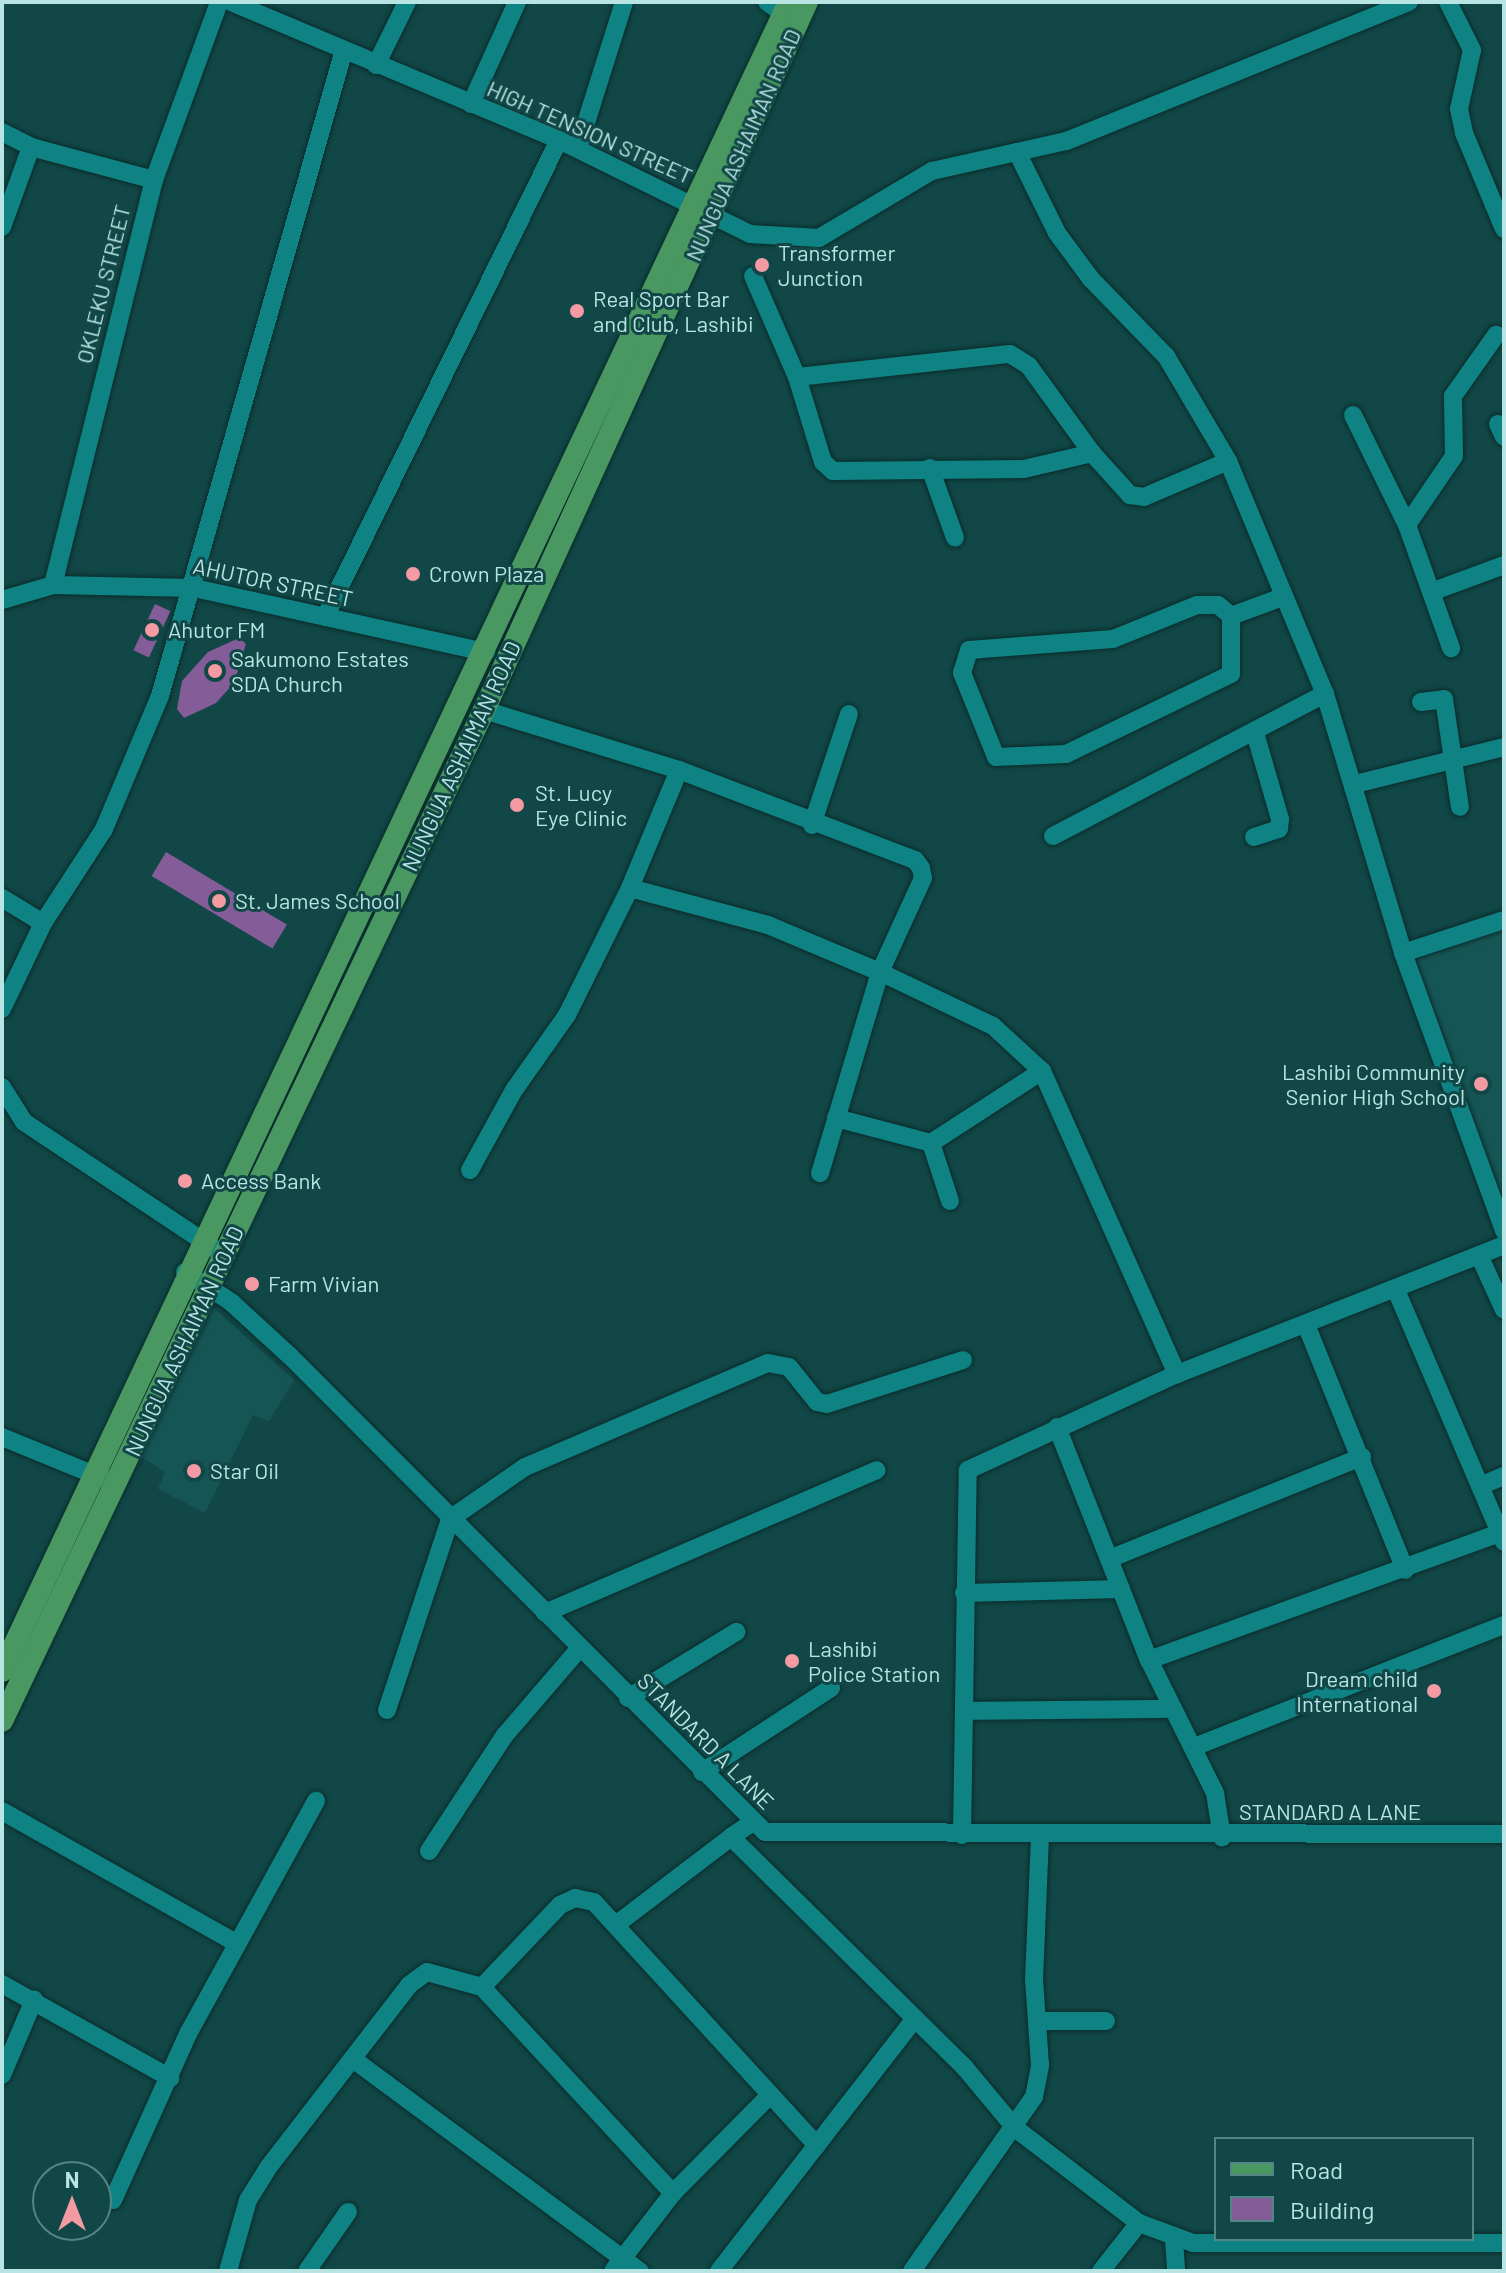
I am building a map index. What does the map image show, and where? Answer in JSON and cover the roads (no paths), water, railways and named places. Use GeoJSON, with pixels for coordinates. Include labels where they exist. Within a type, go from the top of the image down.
{"type":"FeatureCollection","features":[{"type":"Feature","properties":{"kind":"main road","name":"NUNGUA ASHAIMAN ROAD"},"geometry":{"type":"LineString","coordinates":[[2,1721],[117,1485],[221,1253],[484,710],[807,2]]}},
{"type":"Feature","properties":{"kind":"main road","name":"NUNGUA ASHAIMAN ROAD"},"geometry":{"type":"LineString","coordinates":[[2,1671],[96,1475],[185,1272],[288,1073],[486,652],[780,6]]}},
{"type":"Feature","properties":{"kind":"street","name":"OKLEKU STREET"},"geometry":{"type":"LineString","coordinates":[[53,585],[154,180],[219,2]]}},
{"type":"Feature","properties":{"kind":"street","name":"HIGH TENSION STREET"},"geometry":{"type":"LineString","coordinates":[[231,2],[343,53],[578,148],[750,234],[819,238],[932,171],[1066,141],[1409,2]]}},
{"type":"Feature","properties":{"kind":"street"},"geometry":{"type":"LineString","coordinates":[[376,65],[407,2]]}},
{"type":"Feature","properties":{"kind":"street"},"geometry":{"type":"LineString","coordinates":[[471,104],[517,2]]}},
{"type":"Feature","properties":{"kind":"street"},"geometry":{"type":"LineString","coordinates":[[578,148],[624,2]]}},
{"type":"Feature","properties":{"kind":"street"},"geometry":{"type":"LineString","coordinates":[[1448,2],[1472,50],[1459,109],[1464,133],[1504,229]]}},
{"type":"Feature","properties":{"kind":"street"},"geometry":{"type":"LineString","coordinates":[[2,1009],[4,990],[104,829],[160,696],[194,588],[343,53]]}},
{"type":"Feature","properties":{"kind":"street"},"geometry":{"type":"LineString","coordinates":[[2,132],[31,147],[154,180]]}},
{"type":"Feature","properties":{"kind":"street"},"geometry":{"type":"LineString","coordinates":[[325,617],[559,140]]}},
{"type":"Feature","properties":{"kind":"street"},"geometry":{"type":"LineString","coordinates":[[2,227],[31,147]]}},
{"type":"Feature","properties":{"kind":"street"},"geometry":{"type":"LineString","coordinates":[[1017,152],[1057,233],[1091,279],[1166,356],[1228,461],[1280,598],[1325,694],[1355,784],[1403,953],[1504,1231]]}},
{"type":"Feature","properties":{"kind":"street"},"geometry":{"type":"LineString","coordinates":[[753,276],[797,377],[823,462],[833,471],[1024,469],[1092,453]]}},
{"type":"Feature","properties":{"kind":"street"},"geometry":{"type":"LineString","coordinates":[[1407,525],[1454,456],[1453,396],[1496,335]]}},
{"type":"Feature","properties":{"kind":"street"},"geometry":{"type":"LineString","coordinates":[[797,377],[1010,354],[1029,366],[1092,453],[1130,495],[1144,497],[1228,461]]}},
{"type":"Feature","properties":{"kind":"street"},"geometry":{"type":"LineString","coordinates":[[1353,415],[1407,525],[1451,648]]}},
{"type":"Feature","properties":{"kind":"street"},"geometry":{"type":"LineString","coordinates":[[930,468],[955,538]]}},
{"type":"Feature","properties":{"kind":"street"},"geometry":{"type":"LineString","coordinates":[[1431,592],[1504,565]]}},
{"type":"Feature","properties":{"kind":"street","name":"AHUTOR STREET"},"geometry":{"type":"LineString","coordinates":[[2,600],[53,585],[194,588],[486,652]]}},
{"type":"Feature","properties":{"kind":"street"},"geometry":{"type":"LineString","coordinates":[[1231,616],[1280,598]]}},
{"type":"Feature","properties":{"kind":"street"},"geometry":{"type":"LineString","coordinates":[[1197,605],[1218,605],[1231,616],[1231,674],[1066,754],[996,757],[962,673],[962,658],[985,645],[1113,639],[1197,605]]}},
{"type":"Feature","properties":{"kind":"street"},"geometry":{"type":"LineString","coordinates":[[1053,836],[1325,694]]}},
{"type":"Feature","properties":{"kind":"street"},"geometry":{"type":"LineString","coordinates":[[1421,702],[1444,699],[1460,807]]}},
{"type":"Feature","properties":{"kind":"street"},"geometry":{"type":"LineString","coordinates":[[484,710],[679,770],[812,825],[915,860],[921,868],[923,878],[880,972],[820,1173]]}},
{"type":"Feature","properties":{"kind":"street"},"geometry":{"type":"LineString","coordinates":[[812,825],[849,714]]}},
{"type":"Feature","properties":{"kind":"street"},"geometry":{"type":"LineString","coordinates":[[1254,837],[1279,829],[1280,819],[1255,733]]}},
{"type":"Feature","properties":{"kind":"street"},"geometry":{"type":"LineString","coordinates":[[1355,784],[1504,747]]}},
{"type":"Feature","properties":{"kind":"street"},"geometry":{"type":"LineString","coordinates":[[470,1170],[514,1090],[567,1015],[630,888],[679,770]]}},
{"type":"Feature","properties":{"kind":"street"},"geometry":{"type":"LineString","coordinates":[[630,888],[768,925],[880,972],[993,1026],[1042,1071],[1177,1374]]}},
{"type":"Feature","properties":{"kind":"street"},"geometry":{"type":"LineString","coordinates":[[2,898],[43,923]]}},
{"type":"Feature","properties":{"kind":"street"},"geometry":{"type":"LineString","coordinates":[[1403,953],[1504,920]]}},
{"type":"Feature","properties":{"kind":"street"},"geometry":{"type":"LineString","coordinates":[[836,1118],[931,1143],[1042,1071]]}},
{"type":"Feature","properties":{"kind":"street"},"geometry":{"type":"LineString","coordinates":[[2,1087],[24,1122],[200,1242],[221,1253]]}},
{"type":"Feature","properties":{"kind":"street"},"geometry":{"type":"LineString","coordinates":[[931,1143],[950,1201]]}},
{"type":"Feature","properties":{"kind":"street"},"geometry":{"type":"LineString","coordinates":[[962,1835],[968,1470],[1177,1374],[1307,1327],[1504,1245]]}},
{"type":"Feature","properties":{"kind":"street"},"geometry":{"type":"LineString","coordinates":[[1479,1255],[1504,1310]]}},
{"type":"Feature","properties":{"kind":"street","name":"STANDARD A LANE"},"geometry":{"type":"LineString","coordinates":[[185,1272],[207,1284],[290,1356],[750,1824],[787,1834],[1222,1837],[1504,1834]]}},
{"type":"Feature","properties":{"kind":"street"},"geometry":{"type":"LineString","coordinates":[[1149,1660],[1502,1538],[1396,1290]]}},
{"type":"Feature","properties":{"kind":"street"},"geometry":{"type":"LineString","coordinates":[[1307,1327],[1405,1570]]}},
{"type":"Feature","properties":{"kind":"street"},"geometry":{"type":"LineString","coordinates":[[387,1710],[450,1519],[525,1467],[768,1363],[789,1367],[817,1402],[827,1404],[963,1360]]}},
{"type":"Feature","properties":{"kind":"street"},"geometry":{"type":"LineString","coordinates":[[1057,1427],[1149,1660],[1215,1793],[1222,1837]]}},
{"type":"Feature","properties":{"kind":"street"},"geometry":{"type":"LineString","coordinates":[[2,1437],[117,1485]]}},
{"type":"Feature","properties":{"kind":"street"},"geometry":{"type":"LineString","coordinates":[[1109,1559],[1362,1457]]}},
{"type":"Feature","properties":{"kind":"street"},"geometry":{"type":"LineString","coordinates":[[545,1613],[877,1470]]}},
{"type":"Feature","properties":{"kind":"street"},"geometry":{"type":"LineString","coordinates":[[1480,1486],[1504,1476]]}},
{"type":"Feature","properties":{"kind":"street"},"geometry":{"type":"LineString","coordinates":[[964,1593],[1121,1589]]}},
{"type":"Feature","properties":{"kind":"street"},"geometry":{"type":"LineString","coordinates":[[1194,1747],[1504,1625]]}},
{"type":"Feature","properties":{"kind":"street"},"geometry":{"type":"LineString","coordinates":[[628,1698],[736,1632]]}},
{"type":"Feature","properties":{"kind":"street"},"geometry":{"type":"LineString","coordinates":[[429,1851],[505,1735],[579,1649]]}},
{"type":"Feature","properties":{"kind":"street"},"geometry":{"type":"LineString","coordinates":[[702,1772],[831,1688]]}},
{"type":"Feature","properties":{"kind":"street"},"geometry":{"type":"LineString","coordinates":[[964,1711],[1172,1709]]}},
{"type":"Feature","properties":{"kind":"street"},"geometry":{"type":"LineString","coordinates":[[113,2200],[236,1943],[316,1801]]}},
{"type":"Feature","properties":{"kind":"street"},"geometry":{"type":"LineString","coordinates":[[2,1811],[236,1943]]}},
{"type":"Feature","properties":{"kind":"street"},"geometry":{"type":"LineString","coordinates":[[617,1924],[750,1824]]}},
{"type":"Feature","properties":{"kind":"street"},"geometry":{"type":"LineString","coordinates":[[912,2271],[1034,2097],[1040,1835]]}},
{"type":"Feature","properties":{"kind":"street"},"geometry":{"type":"LineString","coordinates":[[731,1837],[915,2018],[1015,2128],[1139,2223],[1174,2240],[1214,2240]]}},
{"type":"Feature","properties":{"kind":"street"},"geometry":{"type":"LineString","coordinates":[[482,1987],[560,1905],[575,1898],[594,1902],[817,2145]]}},
{"type":"Feature","properties":{"kind":"street"},"geometry":{"type":"LineString","coordinates":[[228,2271],[254,2190],[409,1985],[427,1972],[482,1987],[673,2193]]}},
{"type":"Feature","properties":{"kind":"street"},"geometry":{"type":"LineString","coordinates":[[2,1984],[170,2078]]}},
{"type":"Feature","properties":{"kind":"street"},"geometry":{"type":"LineString","coordinates":[[2,2075],[34,2000]]}},
{"type":"Feature","properties":{"kind":"street"},"geometry":{"type":"LineString","coordinates":[[719,2271],[915,2018]]}},
{"type":"Feature","properties":{"kind":"street"},"geometry":{"type":"LineString","coordinates":[[1038,2021],[1106,2021]]}},
{"type":"Feature","properties":{"kind":"street"},"geometry":{"type":"LineString","coordinates":[[353,2059],[623,2255],[640,2271]]}},
{"type":"Feature","properties":{"kind":"street"},"geometry":{"type":"LineString","coordinates":[[613,2271],[673,2193],[769,2096]]}},
{"type":"Feature","properties":{"kind":"street"},"geometry":{"type":"LineString","coordinates":[[307,2271],[348,2212]]}},
{"type":"Feature","properties":{"kind":"street"},"geometry":{"type":"LineString","coordinates":[[1101,2271],[1139,2223]]}},
{"type":"Feature","properties":{"kind":"street"},"geometry":{"type":"LineString","coordinates":[[1174,2240],[1176,2271]]}},
{"type":"Feature","properties":{"kind":"street"},"geometry":{"type":"LineString","coordinates":[[1278,2241],[1302,2248],[1504,2243]]}},
{"type":"Feature","properties":{"kind":"place","name":"Transformer Junction"},"geometry":{"type":"Point","coordinates":[762,265]}},
{"type":"Feature","properties":{"kind":"place","name":"Real Sport Bar and Club, Lashibi"},"geometry":{"type":"Point","coordinates":[577,311]}},
{"type":"Feature","properties":{"kind":"place","name":"Crown Plaza"},"geometry":{"type":"Point","coordinates":[413,574]}},
{"type":"Feature","properties":{"kind":"place","name":"Ahutor FM"},"geometry":{"type":"Point","coordinates":[152,630]}},
{"type":"Feature","properties":{"kind":"place","name":"Sakumono Estates SDA Church"},"geometry":{"type":"Point","coordinates":[215,671]}},
{"type":"Feature","properties":{"kind":"place","name":"St. Lucy Eye Clinic"},"geometry":{"type":"Point","coordinates":[517,805]}},
{"type":"Feature","properties":{"kind":"place","name":"St. James School"},"geometry":{"type":"Point","coordinates":[219,901]}},
{"type":"Feature","properties":{"kind":"place","name":"Lashibi Community Senior High School"},"geometry":{"type":"Point","coordinates":[1481,1084]}},
{"type":"Feature","properties":{"kind":"place","name":"Access Bank"},"geometry":{"type":"Point","coordinates":[185,1181]}},
{"type":"Feature","properties":{"kind":"place","name":"Farm Vivian"},"geometry":{"type":"Point","coordinates":[252,1284]}},
{"type":"Feature","properties":{"kind":"place","name":"Star Oil"},"geometry":{"type":"Point","coordinates":[194,1471]}},
{"type":"Feature","properties":{"kind":"place","name":"Lashibi Police Station"},"geometry":{"type":"Point","coordinates":[792,1661]}},
{"type":"Feature","properties":{"kind":"place","name":"Dream child International"},"geometry":{"type":"Point","coordinates":[1434,1691]}}]}
